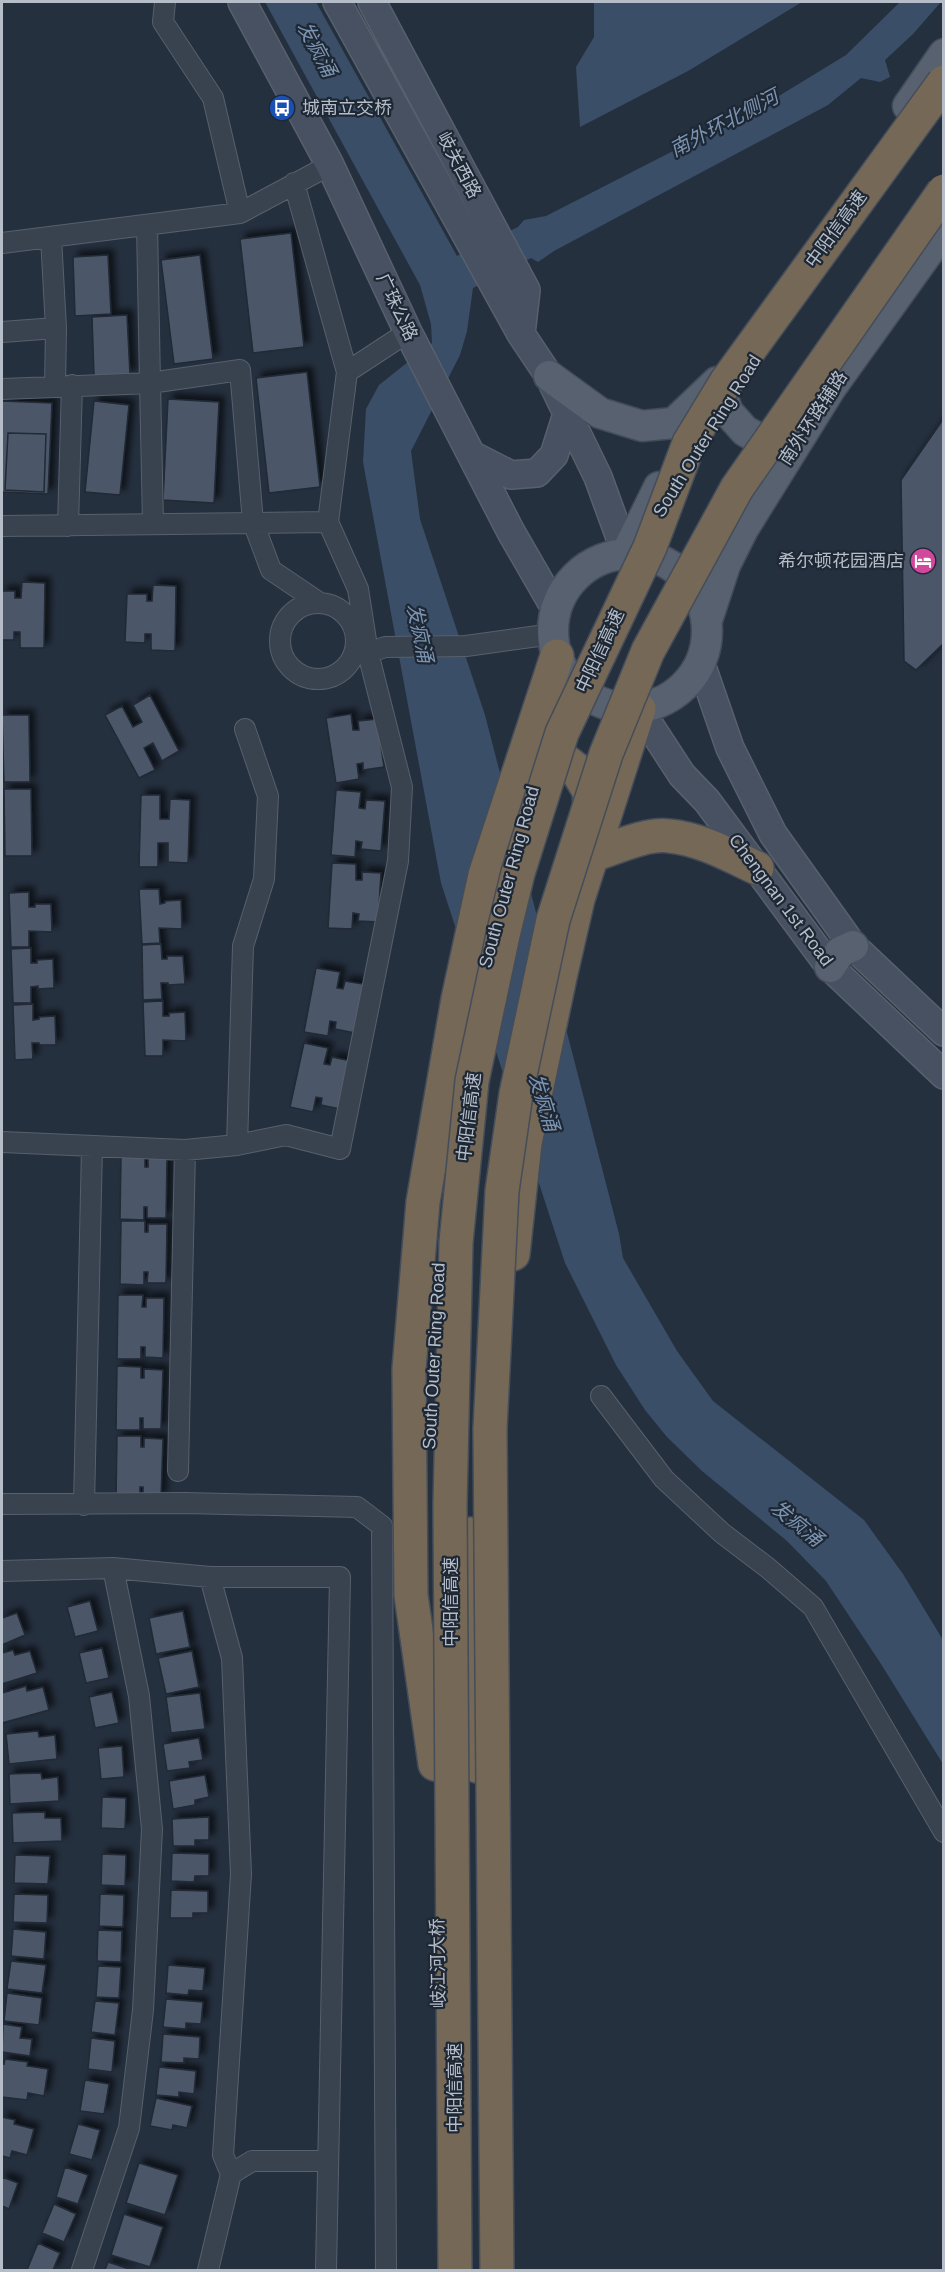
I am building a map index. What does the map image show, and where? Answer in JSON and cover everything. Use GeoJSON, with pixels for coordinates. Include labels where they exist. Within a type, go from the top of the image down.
{"type":"FeatureCollection","features":[{"type":"Feature","properties":{"kind":"highway","name":"中阳信高速"},"geometry":{"type":"LineString","coordinates":[[455,2271],[450,1505],[456,1242],[472,1081],[503,935],[518,873],[562,733],[650,547],[689,443],[726,382],[944,82]]}},
{"type":"Feature","properties":{"kind":"highway","name":"South Outer Ring Road"},"geometry":{"type":"LineString","coordinates":[[435,1764],[429,1403],[435,1299],[451,1158],[470,1032],[527,801],[581,662],[661,506],[789,309],[944,103]]}},
{"type":"Feature","properties":{"kind":"highway","name":"South Outer Ring Road"},"geometry":{"type":"LineString","coordinates":[[477,1767],[471,1534],[473,1336],[486,1178],[506,1056],[544,886],[602,720],[653,607],[733,468],[944,167]]}},
{"type":"Feature","properties":{"kind":"highway"},"geometry":{"type":"LineString","coordinates":[[497,2271],[490,1429],[502,1191],[516,1094],[550,932],[606,754],[648,651],[737,488],[944,191]]}},
{"type":"Feature","properties":{"kind":"highway"},"geometry":{"type":"LineString","coordinates":[[435,1764],[411,1595],[409,1369],[423,1202],[466,961],[485,875],[515,783],[555,634]]}},
{"type":"Feature","properties":{"kind":"highway"},"geometry":{"type":"LineString","coordinates":[[481,2271],[477,1767],[500,1557],[511,1270],[525,1143],[551,1018],[579,899],[639,709]]}},
{"type":"Feature","properties":{"kind":"highway"},"geometry":{"type":"LineString","coordinates":[[515,783],[528,771],[549,760],[567,762],[576,769],[589,791],[593,855]]}},
{"type":"Feature","properties":{"kind":"highway"},"geometry":{"type":"LineString","coordinates":[[593,855],[633,841],[668,836],[708,845],[757,868]]}},
{"type":"Feature","properties":{"kind":"highway","name":"岐江河大桥"},"geometry":{"type":"LineString","coordinates":[[435,1764],[442,2271]]}},
{"type":"Feature","properties":{"kind":"main road","name":"广珠公路"},"geometry":{"type":"LineString","coordinates":[[243,2],[330,165],[408,332],[511,532],[555,634]]}},
{"type":"Feature","properties":{"kind":"main road"},"geometry":{"type":"LineString","coordinates":[[337,2],[521,334],[549,376],[598,477],[626,554]]}},
{"type":"Feature","properties":{"kind":"main road","name":"岐关西路"},"geometry":{"type":"LineString","coordinates":[[372,2],[526,290],[521,334]]}},
{"type":"Feature","properties":{"kind":"main road"},"geometry":{"type":"LineString","coordinates":[[626,554],[688,430],[752,325],[944,54]]}},
{"type":"Feature","properties":{"kind":"main road","name":"南外环路辅路"},"geometry":{"type":"LineString","coordinates":[[707,620],[724,565],[800,438],[830,389],[944,230]]}},
{"type":"Feature","properties":{"kind":"main road"},"geometry":{"type":"LineString","coordinates":[[549,376],[600,413],[642,426],[674,423],[717,382]]}},
{"type":"Feature","properties":{"kind":"main road"},"geometry":{"type":"LineString","coordinates":[[717,382],[728,412],[745,431],[767,443],[800,438]]}},
{"type":"Feature","properties":{"kind":"main road"},"geometry":{"type":"LineString","coordinates":[[472,455],[511,475],[537,473],[554,455],[567,414]]}},
{"type":"Feature","properties":{"kind":"main road"},"geometry":{"type":"LineString","coordinates":[[626,554],[649,556],[670,565],[688,579],[700,598],[707,620],[706,642],[700,664],[686,686],[664,701],[639,709],[613,707],[589,697],[570,679],[555,634],[566,588],[582,571],[603,559],[626,554]]}},
{"type":"Feature","properties":{"kind":"main road","name":"Chengnan 1st Road"},"geometry":{"type":"LineString","coordinates":[[700,664],[730,748],[773,834],[853,946],[944,1032]]}},
{"type":"Feature","properties":{"kind":"main road","name":"Chengnan 1st Road"},"geometry":{"type":"LineString","coordinates":[[639,709],[682,775],[707,801],[830,967],[944,1075]]}},
{"type":"Feature","properties":{"kind":"main road"},"geometry":{"type":"LineString","coordinates":[[830,967],[840,952],[853,946]]}},
{"type":"Feature","properties":{"kind":"street"},"geometry":{"type":"LineString","coordinates":[[165,2],[163,22],[213,98],[240,213]]}},
{"type":"Feature","properties":{"kind":"street"},"geometry":{"type":"LineString","coordinates":[[2,243],[240,213],[330,165]]}},
{"type":"Feature","properties":{"kind":"street"},"geometry":{"type":"LineString","coordinates":[[2,1142],[185,1150],[237,1145],[286,1135],[340,1149],[398,861],[402,787],[369,651],[358,589],[328,522],[347,372],[294,183]]}},
{"type":"Feature","properties":{"kind":"street"},"geometry":{"type":"LineString","coordinates":[[147,225],[153,525]]}},
{"type":"Feature","properties":{"kind":"street"},"geometry":{"type":"LineString","coordinates":[[51,237],[56,328],[63,386],[68,526]]}},
{"type":"Feature","properties":{"kind":"street"},"geometry":{"type":"LineString","coordinates":[[2,332],[56,328]]}},
{"type":"Feature","properties":{"kind":"street"},"geometry":{"type":"LineString","coordinates":[[347,372],[408,332]]}},
{"type":"Feature","properties":{"kind":"street"},"geometry":{"type":"LineString","coordinates":[[2,390],[150,382],[240,370],[253,522],[271,570],[320,603]]}},
{"type":"Feature","properties":{"kind":"street"},"geometry":{"type":"LineString","coordinates":[[2,526],[328,522]]}},
{"type":"Feature","properties":{"kind":"street"},"geometry":{"type":"LineString","coordinates":[[369,651],[356,635],[344,612],[332,605],[320,603],[307,604],[296,610],[285,624],[280,641],[282,653],[288,664],[307,678],[320,679],[331,677],[369,651],[466,646],[555,634]]}},
{"type":"Feature","properties":{"kind":"street"},"geometry":{"type":"LineString","coordinates":[[237,1145],[243,946],[264,879],[268,796],[245,729]]}},
{"type":"Feature","properties":{"kind":"street"},"geometry":{"type":"LineString","coordinates":[[84,1505],[92,1147]]}},
{"type":"Feature","properties":{"kind":"street"},"geometry":{"type":"LineString","coordinates":[[178,1471],[185,1150]]}},
{"type":"Feature","properties":{"kind":"street"},"geometry":{"type":"LineString","coordinates":[[601,1396],[664,1479],[722,1533],[768,1568],[813,1607],[944,1832]]}},
{"type":"Feature","properties":{"kind":"street"},"geometry":{"type":"LineString","coordinates":[[2,1504],[186,1503],[357,1507],[382,1526],[386,2271]]}},
{"type":"Feature","properties":{"kind":"street"},"geometry":{"type":"LineString","coordinates":[[82,2271],[129,2128],[143,2010],[151,1840],[139,1696],[113,1568]]}},
{"type":"Feature","properties":{"kind":"street"},"geometry":{"type":"LineString","coordinates":[[2,1571],[113,1568],[210,1577],[340,1577],[326,2271]]}},
{"type":"Feature","properties":{"kind":"street"},"geometry":{"type":"LineString","coordinates":[[208,2271],[231,2174],[223,2155],[241,1874],[232,1658],[210,1577]]}},
{"type":"Feature","properties":{"kind":"street"},"geometry":{"type":"LineString","coordinates":[[231,2174],[252,2161],[327,2161]]}},
{"type":"Feature","properties":{"kind":"water","name":"发疯涌"},"geometry":{"type":"Polygon","coordinates":[[[265,2],[316,2],[457,256],[518,227],[524,220],[546,216],[769,102],[846,55],[900,2],[941,2],[913,34],[885,60],[890,77],[880,82],[861,78],[828,105],[554,251],[538,262],[531,258],[473,288],[467,331],[460,355],[411,451],[420,519],[485,715],[619,1234],[623,1258],[677,1351],[713,1401],[864,1520],[903,1574],[943,1640],[943,1764],[826,1581],[787,1541],[702,1471],[667,1437],[645,1410],[616,1365],[565,1263],[441,883],[363,462],[366,409],[379,385],[432,343],[431,324],[420,285],[265,2]]]}},
{"type":"Feature","properties":{"kind":"water"},"geometry":{"type":"Polygon","coordinates":[[[594,2],[802,2],[688,71],[580,127],[576,67],[594,37],[594,2]]]}},
{"type":"Feature","properties":{"kind":"building"},"geometry":{"type":"Polygon","coordinates":[[[291,233],[304,347],[253,353],[240,239],[291,233]]]}},
{"type":"Feature","properties":{"kind":"building"},"geometry":{"type":"Polygon","coordinates":[[[108,255],[111,314],[75,316],[73,257],[108,255]]]}},
{"type":"Feature","properties":{"kind":"building"},"geometry":{"type":"Polygon","coordinates":[[[200,255],[213,359],[174,364],[161,260],[200,255]]]}},
{"type":"Feature","properties":{"kind":"building"},"geometry":{"type":"Polygon","coordinates":[[[127,315],[130,375],[94,376],[92,317],[127,315]]]}},
{"type":"Feature","properties":{"kind":"building"},"geometry":{"type":"Polygon","coordinates":[[[307,372],[320,487],[269,493],[256,378],[307,372]]]}},
{"type":"Feature","properties":{"kind":"building"},"geometry":{"type":"Polygon","coordinates":[[[168,399],[219,402],[214,503],[163,500],[168,399]]]}},
{"type":"Feature","properties":{"kind":"building"},"geometry":{"type":"Polygon","coordinates":[[[2,401],[52,403],[48,494],[2,492],[2,401]]]}},
{"type":"Feature","properties":{"kind":"building"},"geometry":{"type":"Polygon","coordinates":[[[94,401],[129,405],[120,495],[85,492],[94,401]]]}},
{"type":"Feature","properties":{"kind":"building","name":"希尔顿花园酒店"},"geometry":{"type":"Polygon","coordinates":[[[944,418],[944,643],[916,670],[904,661],[901,480],[944,418]]]}},
{"type":"Feature","properties":{"kind":"building"},"geometry":{"type":"Polygon","coordinates":[[[8,433],[46,434],[44,492],[5,490],[8,433]]]}},
{"type":"Feature","properties":{"kind":"building"},"geometry":{"type":"Polygon","coordinates":[[[22,582],[45,583],[44,648],[20,648],[20,632],[14,632],[14,640],[2,640],[2,591],[15,591],[15,598],[21,598],[22,582]]]}},
{"type":"Feature","properties":{"kind":"building"},"geometry":{"type":"Polygon","coordinates":[[[153,585],[176,586],[175,651],[151,650],[151,634],[145,634],[145,643],[125,642],[127,594],[147,594],[147,601],[152,601],[153,585]]]}},
{"type":"Feature","properties":{"kind":"building"},"geometry":{"type":"Polygon","coordinates":[[[150,695],[179,751],[162,761],[153,743],[144,748],[155,770],[139,778],[105,715],[122,706],[133,727],[142,722],[133,705],[150,695]]]}},
{"type":"Feature","properties":{"kind":"building"},"geometry":{"type":"Polygon","coordinates":[[[351,714],[353,730],[359,730],[358,721],[377,719],[384,767],[363,770],[363,763],[357,764],[359,779],[336,783],[326,718],[351,714]]]}},
{"type":"Feature","properties":{"kind":"building"},"geometry":{"type":"Polygon","coordinates":[[[2,715],[29,715],[30,782],[4,782],[2,715]]]}},
{"type":"Feature","properties":{"kind":"building"},"geometry":{"type":"Polygon","coordinates":[[[4,789],[31,789],[32,856],[5,856],[4,789]]]}},
{"type":"Feature","properties":{"kind":"building"},"geometry":{"type":"Polygon","coordinates":[[[336,790],[361,792],[359,808],[365,809],[366,800],[385,801],[381,851],[361,849],[362,842],[356,841],[355,857],[331,855],[336,790]]]}},
{"type":"Feature","properties":{"kind":"building"},"geometry":{"type":"Polygon","coordinates":[[[141,795],[160,795],[160,819],[169,819],[170,799],[190,800],[188,863],[168,862],[168,843],[158,843],[158,867],[139,867],[141,795]]]}},
{"type":"Feature","properties":{"kind":"building"},"geometry":{"type":"Polygon","coordinates":[[[332,863],[356,864],[356,880],[362,880],[362,872],[381,873],[378,922],[358,921],[359,914],[353,913],[352,929],[328,928],[332,863]]]}},
{"type":"Feature","properties":{"kind":"building"},"geometry":{"type":"Polygon","coordinates":[[[139,889],[159,889],[160,904],[165,901],[181,900],[182,929],[159,928],[160,943],[142,944],[139,889]]]}},
{"type":"Feature","properties":{"kind":"building"},"geometry":{"type":"Polygon","coordinates":[[[29,892],[29,907],[35,907],[35,904],[51,904],[52,932],[29,931],[29,947],[11,947],[9,893],[29,892]]]}},
{"type":"Feature","properties":{"kind":"building"},"geometry":{"type":"Polygon","coordinates":[[[161,944],[162,959],[167,959],[167,956],[183,956],[185,984],[161,983],[162,999],[143,1000],[142,945],[161,944]]]}},
{"type":"Feature","properties":{"kind":"building"},"geometry":{"type":"Polygon","coordinates":[[[31,948],[31,963],[37,963],[37,960],[53,959],[54,988],[31,987],[31,1003],[13,1003],[11,949],[31,948]]]}},
{"type":"Feature","properties":{"kind":"building"},"geometry":{"type":"Polygon","coordinates":[[[316,968],[340,972],[337,988],[343,989],[345,981],[363,984],[355,1033],[335,1029],[336,1022],[330,1021],[328,1036],[304,1032],[316,968]]]}},
{"type":"Feature","properties":{"kind":"building"},"geometry":{"type":"Polygon","coordinates":[[[163,1001],[163,1016],[169,1016],[169,1013],[185,1012],[186,1041],[163,1040],[163,1056],[145,1056],[143,1002],[163,1001]]]}},
{"type":"Feature","properties":{"kind":"building"},"geometry":{"type":"Polygon","coordinates":[[[33,1004],[33,1020],[39,1017],[55,1016],[56,1045],[32,1043],[33,1059],[15,1060],[13,1005],[33,1004]]]}},
{"type":"Feature","properties":{"kind":"building"},"geometry":{"type":"Polygon","coordinates":[[[304,1043],[328,1048],[324,1064],[330,1065],[332,1057],[351,1061],[340,1109],[321,1105],[322,1098],[316,1097],[313,1112],[290,1107],[304,1043]]]}},
{"type":"Feature","properties":{"kind":"building"},"geometry":{"type":"Polygon","coordinates":[[[121,1156],[145,1156],[145,1167],[148,1167],[148,1158],[167,1159],[166,1218],[147,1218],[147,1207],[144,1207],[144,1220],[120,1219],[121,1156]]]}},
{"type":"Feature","properties":{"kind":"building"},"geometry":{"type":"Polygon","coordinates":[[[121,1221],[145,1221],[145,1232],[148,1232],[148,1224],[167,1224],[166,1283],[147,1283],[148,1272],[144,1272],[144,1285],[120,1284],[121,1221]]]}},
{"type":"Feature","properties":{"kind":"building"},"geometry":{"type":"Polygon","coordinates":[[[118,1295],[143,1295],[142,1307],[146,1307],[146,1298],[164,1298],[163,1358],[145,1357],[145,1347],[141,1347],[141,1359],[117,1359],[118,1295]]]}},
{"type":"Feature","properties":{"kind":"building"},"geometry":{"type":"Polygon","coordinates":[[[117,1366],[141,1367],[141,1378],[144,1378],[144,1369],[163,1370],[161,1429],[143,1429],[143,1418],[140,1418],[140,1430],[116,1430],[117,1366]]]}},
{"type":"Feature","properties":{"kind":"building"},"geometry":{"type":"Polygon","coordinates":[[[117,1436],[141,1436],[141,1447],[144,1447],[144,1438],[163,1439],[161,1498],[143,1498],[143,1487],[140,1487],[140,1500],[116,1499],[117,1436]]]}},
{"type":"Feature","properties":{"kind":"building"},"geometry":{"type":"Polygon","coordinates":[[[90,1601],[98,1631],[75,1637],[67,1607],[90,1601]]]}},
{"type":"Feature","properties":{"kind":"building"},"geometry":{"type":"Polygon","coordinates":[[[183,1611],[190,1647],[156,1654],[149,1618],[183,1611]]]}},
{"type":"Feature","properties":{"kind":"building"},"geometry":{"type":"Polygon","coordinates":[[[17,1613],[25,1635],[2,1645],[2,1618],[17,1613]]]}},
{"type":"Feature","properties":{"kind":"building"},"geometry":{"type":"Polygon","coordinates":[[[102,1648],[109,1678],[86,1683],[79,1653],[102,1648]]]}},
{"type":"Feature","properties":{"kind":"building"},"geometry":{"type":"Polygon","coordinates":[[[13,1650],[15,1655],[30,1651],[37,1673],[2,1684],[2,1653],[13,1650]]]}},
{"type":"Feature","properties":{"kind":"building"},"geometry":{"type":"Polygon","coordinates":[[[192,1651],[199,1687],[166,1694],[158,1658],[192,1651]]]}},
{"type":"Feature","properties":{"kind":"building"},"geometry":{"type":"Polygon","coordinates":[[[26,1686],[27,1691],[43,1687],[49,1710],[2,1723],[2,1693],[26,1686]]]}},
{"type":"Feature","properties":{"kind":"building"},"geometry":{"type":"Polygon","coordinates":[[[112,1692],[119,1723],[95,1728],[89,1697],[112,1692]]]}},
{"type":"Feature","properties":{"kind":"building"},"geometry":{"type":"Polygon","coordinates":[[[200,1693],[205,1729],[171,1733],[166,1697],[200,1693]]]}},
{"type":"Feature","properties":{"kind":"building"},"geometry":{"type":"Polygon","coordinates":[[[38,1731],[39,1737],[55,1735],[57,1759],[9,1764],[6,1734],[38,1731]]]}},
{"type":"Feature","properties":{"kind":"building"},"geometry":{"type":"Polygon","coordinates":[[[199,1738],[203,1760],[189,1762],[190,1768],[167,1771],[163,1744],[199,1738]]]}},
{"type":"Feature","properties":{"kind":"building"},"geometry":{"type":"Polygon","coordinates":[[[122,1746],[124,1777],[101,1779],[98,1748],[122,1746]]]}},
{"type":"Feature","properties":{"kind":"building"},"geometry":{"type":"Polygon","coordinates":[[[41,1773],[42,1779],[58,1777],[59,1801],[10,1804],[9,1774],[41,1773]]]}},
{"type":"Feature","properties":{"kind":"building"},"geometry":{"type":"Polygon","coordinates":[[[205,1775],[209,1797],[195,1800],[195,1805],[173,1809],[169,1781],[205,1775]]]}},
{"type":"Feature","properties":{"kind":"building"},"geometry":{"type":"Polygon","coordinates":[[[102,1797],[126,1798],[125,1829],[101,1828],[102,1797]]]}},
{"type":"Feature","properties":{"kind":"building"},"geometry":{"type":"Polygon","coordinates":[[[45,1812],[45,1818],[61,1818],[62,1841],[13,1843],[12,1813],[45,1812]]]}},
{"type":"Feature","properties":{"kind":"building"},"geometry":{"type":"Polygon","coordinates":[[[209,1817],[209,1840],[195,1840],[195,1846],[173,1846],[172,1819],[209,1817]]]}},
{"type":"Feature","properties":{"kind":"building"},"geometry":{"type":"Polygon","coordinates":[[[172,1853],[209,1854],[209,1876],[195,1876],[194,1882],[171,1881],[172,1853]]]}},
{"type":"Feature","properties":{"kind":"building"},"geometry":{"type":"Polygon","coordinates":[[[102,1854],[126,1855],[125,1886],[101,1885],[102,1854]]]}},
{"type":"Feature","properties":{"kind":"building"},"geometry":{"type":"Polygon","coordinates":[[[15,1855],[50,1856],[48,1884],[14,1883],[15,1855]]]}},
{"type":"Feature","properties":{"kind":"building"},"geometry":{"type":"Polygon","coordinates":[[[171,1890],[208,1891],[208,1913],[193,1913],[193,1918],[170,1918],[171,1890]]]}},
{"type":"Feature","properties":{"kind":"building"},"geometry":{"type":"Polygon","coordinates":[[[14,1894],[48,1895],[47,1923],[13,1922],[14,1894]]]}},
{"type":"Feature","properties":{"kind":"building"},"geometry":{"type":"Polygon","coordinates":[[[100,1894],[124,1895],[123,1927],[99,1926],[100,1894]]]}},
{"type":"Feature","properties":{"kind":"building"},"geometry":{"type":"Polygon","coordinates":[[[13,1929],[46,1932],[44,1959],[11,1956],[13,1929]]]}},
{"type":"Feature","properties":{"kind":"building"},"geometry":{"type":"Polygon","coordinates":[[[98,1930],[122,1931],[121,1962],[97,1961],[98,1930]]]}},
{"type":"Feature","properties":{"kind":"building"},"geometry":{"type":"Polygon","coordinates":[[[11,1961],[46,1965],[42,1993],[7,1989],[11,1961]]]}},
{"type":"Feature","properties":{"kind":"building"},"geometry":{"type":"Polygon","coordinates":[[[168,1965],[205,1968],[203,1991],[189,1990],[188,1995],[166,1993],[168,1965]]]}},
{"type":"Feature","properties":{"kind":"building"},"geometry":{"type":"Polygon","coordinates":[[[98,1966],[121,1967],[119,1998],[96,1997],[98,1966]]]}},
{"type":"Feature","properties":{"kind":"building"},"geometry":{"type":"Polygon","coordinates":[[[7,1993],[42,1998],[39,2025],[4,2021],[7,1993]]]}},
{"type":"Feature","properties":{"kind":"building"},"geometry":{"type":"Polygon","coordinates":[[[166,1999],[203,2002],[201,2024],[186,2023],[186,2029],[163,2027],[166,1999]]]}},
{"type":"Feature","properties":{"kind":"building"},"geometry":{"type":"Polygon","coordinates":[[[95,2001],[119,2003],[115,2035],[91,2032],[95,2001]]]}},
{"type":"Feature","properties":{"kind":"building"},"geometry":{"type":"Polygon","coordinates":[[[3,2024],[22,2027],[20,2038],[32,2039],[30,2056],[2,2052],[3,2024]]]}},
{"type":"Feature","properties":{"kind":"building"},"geometry":{"type":"Polygon","coordinates":[[[163,2034],[200,2037],[199,2059],[184,2058],[184,2063],[161,2062],[163,2034]]]}},
{"type":"Feature","properties":{"kind":"building"},"geometry":{"type":"Polygon","coordinates":[[[91,2038],[115,2041],[112,2072],[88,2069],[91,2038]]]}},
{"type":"Feature","properties":{"kind":"building"},"geometry":{"type":"Polygon","coordinates":[[[5,2059],[28,2062],[27,2066],[48,2069],[44,2096],[28,2093],[27,2100],[2,2097],[2,2063],[4,2064],[5,2059]]]}},
{"type":"Feature","properties":{"kind":"building"},"geometry":{"type":"Polygon","coordinates":[[[159,2067],[196,2071],[194,2094],[179,2092],[179,2097],[156,2095],[159,2067]]]}},
{"type":"Feature","properties":{"kind":"building"},"geometry":{"type":"Polygon","coordinates":[[[85,2080],[109,2084],[104,2114],[80,2111],[85,2080]]]}},
{"type":"Feature","properties":{"kind":"building"},"geometry":{"type":"Polygon","coordinates":[[[156,2098],[192,2106],[187,2128],[173,2125],[172,2130],[150,2126],[156,2098]]]}},
{"type":"Feature","properties":{"kind":"building"},"geometry":{"type":"Polygon","coordinates":[[[2,2117],[15,2120],[14,2124],[34,2129],[27,2155],[12,2151],[10,2158],[2,2156],[2,2117]]]}},
{"type":"Feature","properties":{"kind":"building"},"geometry":{"type":"Polygon","coordinates":[[[78,2124],[100,2130],[92,2160],[69,2154],[78,2124]]]}},
{"type":"Feature","properties":{"kind":"building"},"geometry":{"type":"Polygon","coordinates":[[[139,2163],[178,2175],[165,2215],[126,2203],[139,2163]]]}},
{"type":"Feature","properties":{"kind":"building"},"geometry":{"type":"Polygon","coordinates":[[[65,2167],[88,2175],[78,2204],[56,2197],[65,2167]]]}},
{"type":"Feature","properties":{"kind":"building"},"geometry":{"type":"Polygon","coordinates":[[[2,2177],[18,2183],[9,2209],[2,2206],[2,2177]]]}},
{"type":"Feature","properties":{"kind":"building"},"geometry":{"type":"Polygon","coordinates":[[[54,2204],[76,2214],[64,2242],[42,2233],[54,2204]]]}},
{"type":"Feature","properties":{"kind":"building"},"geometry":{"type":"Polygon","coordinates":[[[124,2214],[163,2227],[150,2267],[111,2255],[124,2214]]]}},
{"type":"Feature","properties":{"kind":"building"},"geometry":{"type":"Polygon","coordinates":[[[38,2243],[60,2253],[53,2270],[27,2270],[38,2243]]]}},
{"type":"Feature","properties":{"kind":"building"},"geometry":{"type":"Polygon","coordinates":[[[108,2262],[132,2270],[105,2270],[108,2262]]]}},
{"type":"Feature","properties":{"kind":"place","name":"城南立交桥"},"geometry":{"type":"Point","coordinates":[282,108]}},
{"type":"Feature","properties":{"kind":"place","name":"希尔顿花园酒店"},"geometry":{"type":"Point","coordinates":[923,561]}},
{"type":"Feature","properties":{"kind":"water label","name":"南外环北侧河"},"geometry":{"type":"Point","coordinates":[724,123]}}]}
